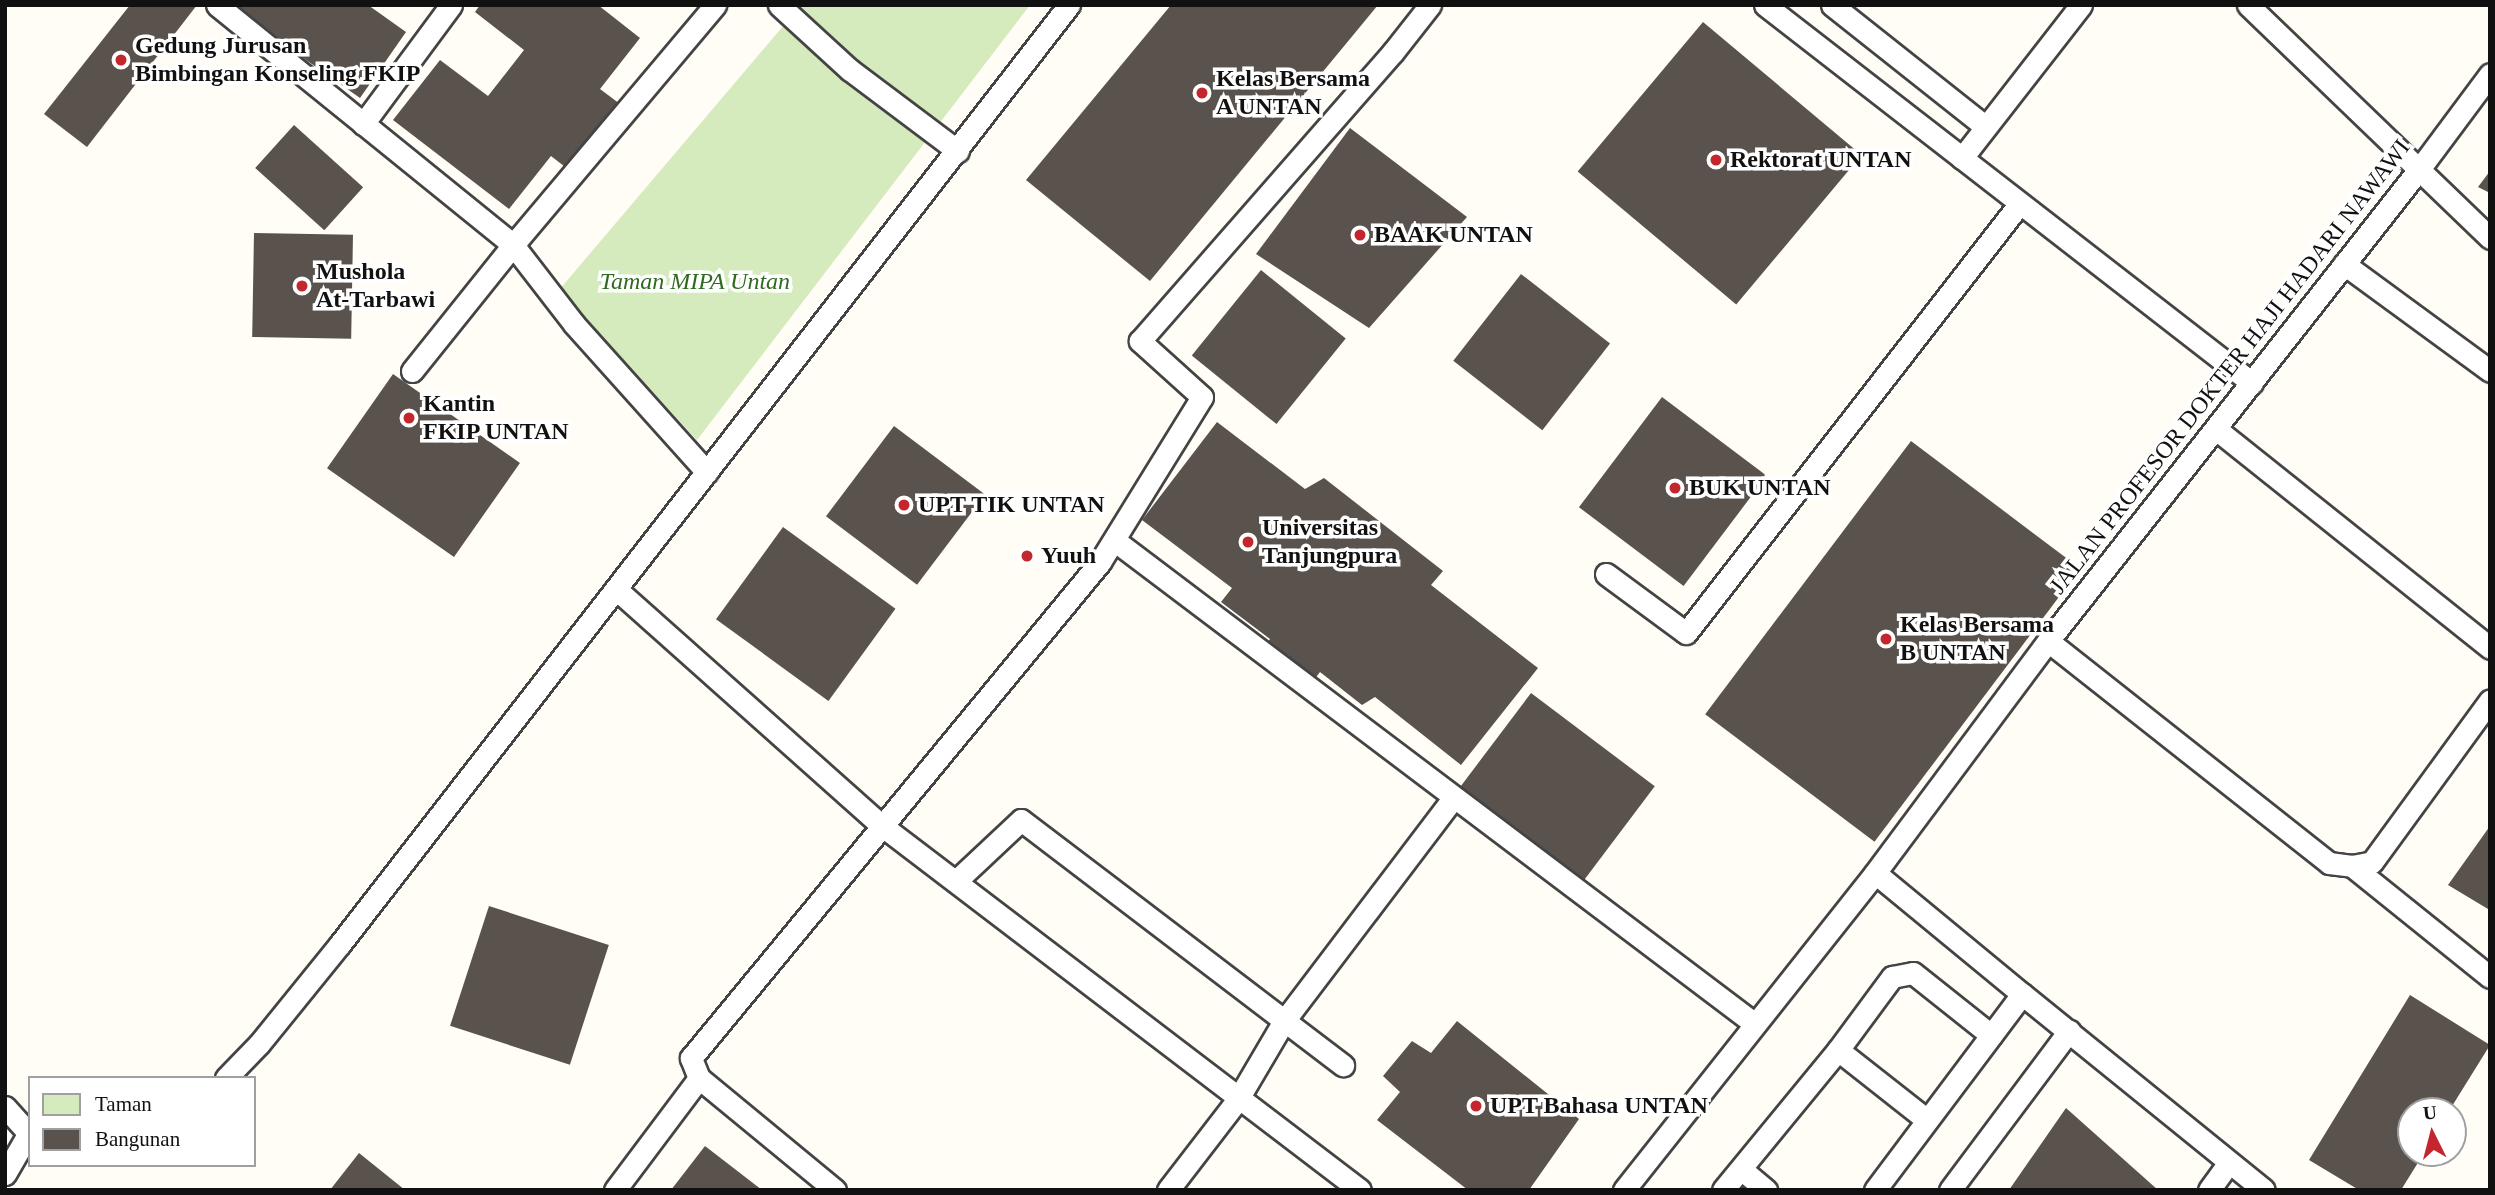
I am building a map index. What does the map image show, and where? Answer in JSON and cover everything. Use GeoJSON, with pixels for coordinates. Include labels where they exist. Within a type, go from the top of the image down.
{"type":"FeatureCollection","features":[{"type":"Feature","properties":{"kind":"lane"},"geometry":{"type":"LineString","coordinates":[[217,5],[513,245],[574,324],[707,472]]}},
{"type":"Feature","properties":{"kind":"lane"},"geometry":{"type":"LineString","coordinates":[[363,124],[451,5]]}},
{"type":"Feature","properties":{"kind":"lane"},"geometry":{"type":"LineString","coordinates":[[412,371],[513,245],[715,5]]}},
{"type":"Feature","properties":{"kind":"lane"},"geometry":{"type":"LineString","coordinates":[[779,5],[850,70],[958,151]]}},
{"type":"Feature","properties":{"kind":"lane"},"geometry":{"type":"LineString","coordinates":[[228,1076],[259,1044],[340,944],[1069,5]]}},
{"type":"Feature","properties":{"kind":"lane"},"geometry":{"type":"LineString","coordinates":[[835,1190],[699,1078],[691,1058],[1100,562],[1202,397],[1140,341],[1393,52],[1430,5]]}},
{"type":"Feature","properties":{"kind":"lane"},"geometry":{"type":"LineString","coordinates":[[1765,5],[2252,383]]}},
{"type":"Feature","properties":{"kind":"lane"},"geometry":{"type":"LineString","coordinates":[[1832,5],[1986,127]]}},
{"type":"Feature","properties":{"kind":"lane"},"geometry":{"type":"LineString","coordinates":[[1962,158],[2081,5]]}},
{"type":"Feature","properties":{"kind":"lane"},"geometry":{"type":"LineString","coordinates":[[2248,5],[2490,238]]}},
{"type":"Feature","properties":{"kind":"lane","name":"JALAN PROFESOR DOKTER HAJI HADARI NAWAWI"},"geometry":{"type":"LineString","coordinates":[[1624,1190],[1875,873],[2048,641],[2420,168],[2490,74]]}},
{"type":"Feature","properties":{"kind":"lane"},"geometry":{"type":"LineString","coordinates":[[1605,573],[1686,633],[2020,203]]}},
{"type":"Feature","properties":{"kind":"lane"},"geometry":{"type":"LineString","coordinates":[[2344,264],[2490,371]]}},
{"type":"Feature","properties":{"kind":"lane"},"geometry":{"type":"LineString","coordinates":[[2216,429],[2490,648]]}},
{"type":"Feature","properties":{"kind":"lane"},"geometry":{"type":"LineString","coordinates":[[1114,540],[1755,1024]]}},
{"type":"Feature","properties":{"kind":"lane"},"geometry":{"type":"LineString","coordinates":[[616,589],[881,825],[1062,960],[1238,1100],[1360,1190]]}},
{"type":"Feature","properties":{"kind":"lane"},"geometry":{"type":"LineString","coordinates":[[2048,641],[2329,863],[2352,866],[2372,862],[2490,700]]}},
{"type":"Feature","properties":{"kind":"lane"},"geometry":{"type":"LineString","coordinates":[[1168,1190],[1238,1100],[1284,1021],[1454,797]]}},
{"type":"Feature","properties":{"kind":"lane"},"geometry":{"type":"LineString","coordinates":[[956,881],[1021,820],[1343,1065]]}},
{"type":"Feature","properties":{"kind":"lane"},"geometry":{"type":"LineString","coordinates":[[2352,866],[2490,977]]}},
{"type":"Feature","properties":{"kind":"lane"},"geometry":{"type":"LineString","coordinates":[[1875,873],[2263,1190]]}},
{"type":"Feature","properties":{"kind":"lane"},"geometry":{"type":"LineString","coordinates":[[1723,1190],[1838,1050],[1892,977],[1913,974],[1991,1035]]}},
{"type":"Feature","properties":{"kind":"lane"},"geometry":{"type":"LineString","coordinates":[[1875,1190],[2022,994]]}},
{"type":"Feature","properties":{"kind":"lane"},"geometry":{"type":"LineString","coordinates":[[1950,1190],[2069,1031]]}},
{"type":"Feature","properties":{"kind":"lane"},"geometry":{"type":"LineString","coordinates":[[1838,1050],[1927,1120]]}},
{"type":"Feature","properties":{"kind":"lane"},"geometry":{"type":"LineString","coordinates":[[615,1190],[699,1078]]}},
{"type":"Feature","properties":{"kind":"lane"},"geometry":{"type":"LineString","coordinates":[[5,1107],[28,1134]]}},
{"type":"Feature","properties":{"kind":"lane"},"geometry":{"type":"LineString","coordinates":[[5,1174],[28,1137]]}},
{"type":"Feature","properties":{"kind":"lane"},"geometry":{"type":"LineString","coordinates":[[2209,1190],[2229,1162]]}},
{"type":"Feature","properties":{"kind":"lane"},"geometry":{"type":"LineString","coordinates":[[1741,1168],[1766,1190]]}},
{"type":"Feature","properties":{"kind":"green space","name":"Taman MIPA Untan"},"geometry":{"type":"Polygon","coordinates":[[[801,5],[1030,5],[697,440],[559,290],[801,5]]]}},
{"type":"Feature","properties":{"kind":"building","name":"Gedung Jurusan Bimbingan Konseling FKIP"},"geometry":{"type":"Polygon","coordinates":[[[130,5],[197,5],[87,147],[44,114],[130,5]]]}},
{"type":"Feature","properties":{"kind":"building"},"geometry":{"type":"Polygon","coordinates":[[[228,5],[368,5],[406,32],[360,98],[228,5]]]}},
{"type":"Feature","properties":{"kind":"building"},"geometry":{"type":"Polygon","coordinates":[[[480,5],[598,5],[640,38],[600,89],[620,104],[569,170],[551,156],[509,209],[393,120],[440,60],[488,96],[524,50],[475,12],[480,5]]]}},
{"type":"Feature","properties":{"kind":"building","name":"Kelas Bersama A UNTAN"},"geometry":{"type":"Polygon","coordinates":[[[1171,5],[1378,5],[1150,281],[1026,180],[1171,5]]]}},
{"type":"Feature","properties":{"kind":"building","name":"Rektorat UNTAN"},"geometry":{"type":"Polygon","coordinates":[[[1703,22],[1862,155],[1736,304],[1578,171],[1703,22]]]}},
{"type":"Feature","properties":{"kind":"building"},"geometry":{"type":"Polygon","coordinates":[[[294,125],[363,187],[324,230],[255,168],[294,125]]]}},
{"type":"Feature","properties":{"kind":"building","name":"BAAK UNTAN"},"geometry":{"type":"Polygon","coordinates":[[[1350,128],[1467,217],[1369,328],[1256,254],[1350,128]]]}},
{"type":"Feature","properties":{"kind":"building"},"geometry":{"type":"Polygon","coordinates":[[[2490,171],[2490,193],[2478,187],[2490,171]]]}},
{"type":"Feature","properties":{"kind":"building","name":"Mushola At-Tarbawi"},"geometry":{"type":"Polygon","coordinates":[[[254,233],[353,235],[351,339],[252,337],[254,233]]]}},
{"type":"Feature","properties":{"kind":"building"},"geometry":{"type":"Polygon","coordinates":[[[1261,270],[1346,339],[1276,424],[1192,355],[1261,270]]]}},
{"type":"Feature","properties":{"kind":"building"},"geometry":{"type":"Polygon","coordinates":[[[1521,274],[1610,344],[1542,430],[1453,361],[1521,274]]]}},
{"type":"Feature","properties":{"kind":"building","name":"Kantin FKIP UNTAN"},"geometry":{"type":"Polygon","coordinates":[[[393,374],[520,463],[454,557],[327,468],[393,374]]]}},
{"type":"Feature","properties":{"kind":"building","name":"BUK UNTAN"},"geometry":{"type":"Polygon","coordinates":[[[1662,397],[1767,476],[1684,586],[1579,507],[1662,397]]]}},
{"type":"Feature","properties":{"kind":"building"},"geometry":{"type":"Polygon","coordinates":[[[1217,422],[1305,489],[1324,478],[1443,571],[1431,585],[1538,668],[1461,765],[1375,697],[1362,705],[1320,672],[1301,697],[1254,661],[1270,639],[1221,602],[1232,588],[1142,520],[1217,422]]]}},
{"type":"Feature","properties":{"kind":"building","name":"UPT TIK UNTAN"},"geometry":{"type":"Polygon","coordinates":[[[894,426],[985,495],[917,585],[826,516],[894,426]]]}},
{"type":"Feature","properties":{"kind":"building","name":"Kelas Bersama B UNTAN"},"geometry":{"type":"Polygon","coordinates":[[[1911,441],[2080,569],[1874,842],[1705,714],[1911,441]]]}},
{"type":"Feature","properties":{"kind":"building"},"geometry":{"type":"Polygon","coordinates":[[[783,527],[895,609],[828,701],[716,619],[783,527]]]}},
{"type":"Feature","properties":{"kind":"building"},"geometry":{"type":"Polygon","coordinates":[[[1531,693],[1655,786],[1581,885],[1457,791],[1531,693]]]}},
{"type":"Feature","properties":{"kind":"building"},"geometry":{"type":"Polygon","coordinates":[[[2490,826],[2490,907],[2488,909],[2448,885],[2490,826]]]}},
{"type":"Feature","properties":{"kind":"building"},"geometry":{"type":"Polygon","coordinates":[[[489,906],[609,945],[570,1065],[450,1026],[489,906]]]}},
{"type":"Feature","properties":{"kind":"building"},"geometry":{"type":"Polygon","coordinates":[[[2410,995],[2490,1045],[2458,1097],[2397,1097],[2397,1167],[2415,1167],[2401,1190],[2359,1190],[2309,1160],[2410,995]]]}},
{"type":"Feature","properties":{"kind":"building","name":"UPT Bahasa UNTAN"},"geometry":{"type":"Polygon","coordinates":[[[1457,1021],[1579,1119],[1529,1190],[1468,1190],[1377,1120],[1400,1092],[1383,1076],[1412,1041],[1431,1053],[1457,1021]]]}},
{"type":"Feature","properties":{"kind":"building"},"geometry":{"type":"Polygon","coordinates":[[[2066,1108],[2158,1190],[2009,1190],[2066,1108]]]}},
{"type":"Feature","properties":{"kind":"building"},"geometry":{"type":"Polygon","coordinates":[[[705,1146],[762,1190],[671,1190],[705,1146]]]}},
{"type":"Feature","properties":{"kind":"building"},"geometry":{"type":"Polygon","coordinates":[[[359,1153],[405,1190],[330,1190],[359,1153]]]}},
{"type":"Feature","properties":{"kind":"place","name":"Gedung Jurusan Bimbingan Konseling FKIP"},"geometry":{"type":"Point","coordinates":[121,60]}},
{"type":"Feature","properties":{"kind":"place","name":"Kelas Bersama A UNTAN"},"geometry":{"type":"Point","coordinates":[1202,93]}},
{"type":"Feature","properties":{"kind":"place","name":"Rektorat UNTAN"},"geometry":{"type":"Point","coordinates":[1716,160]}},
{"type":"Feature","properties":{"kind":"place","name":"BAAK UNTAN"},"geometry":{"type":"Point","coordinates":[1360,235]}},
{"type":"Feature","properties":{"kind":"place","name":"Mushola At-Tarbawi"},"geometry":{"type":"Point","coordinates":[302,286]}},
{"type":"Feature","properties":{"kind":"place","name":"Kantin FKIP UNTAN"},"geometry":{"type":"Point","coordinates":[409,418]}},
{"type":"Feature","properties":{"kind":"place","name":"BUK UNTAN"},"geometry":{"type":"Point","coordinates":[1675,488]}},
{"type":"Feature","properties":{"kind":"place","name":"UPT TIK UNTAN"},"geometry":{"type":"Point","coordinates":[904,505]}},
{"type":"Feature","properties":{"kind":"place","name":"Universitas Tanjungpura"},"geometry":{"type":"Point","coordinates":[1248,542]}},
{"type":"Feature","properties":{"kind":"place","name":"Yuuh"},"geometry":{"type":"Point","coordinates":[1027,556]}},
{"type":"Feature","properties":{"kind":"place","name":"Kelas Bersama B UNTAN"},"geometry":{"type":"Point","coordinates":[1886,639]}},
{"type":"Feature","properties":{"kind":"place","name":"UPT Bahasa UNTAN"},"geometry":{"type":"Point","coordinates":[1476,1106]}}]}
